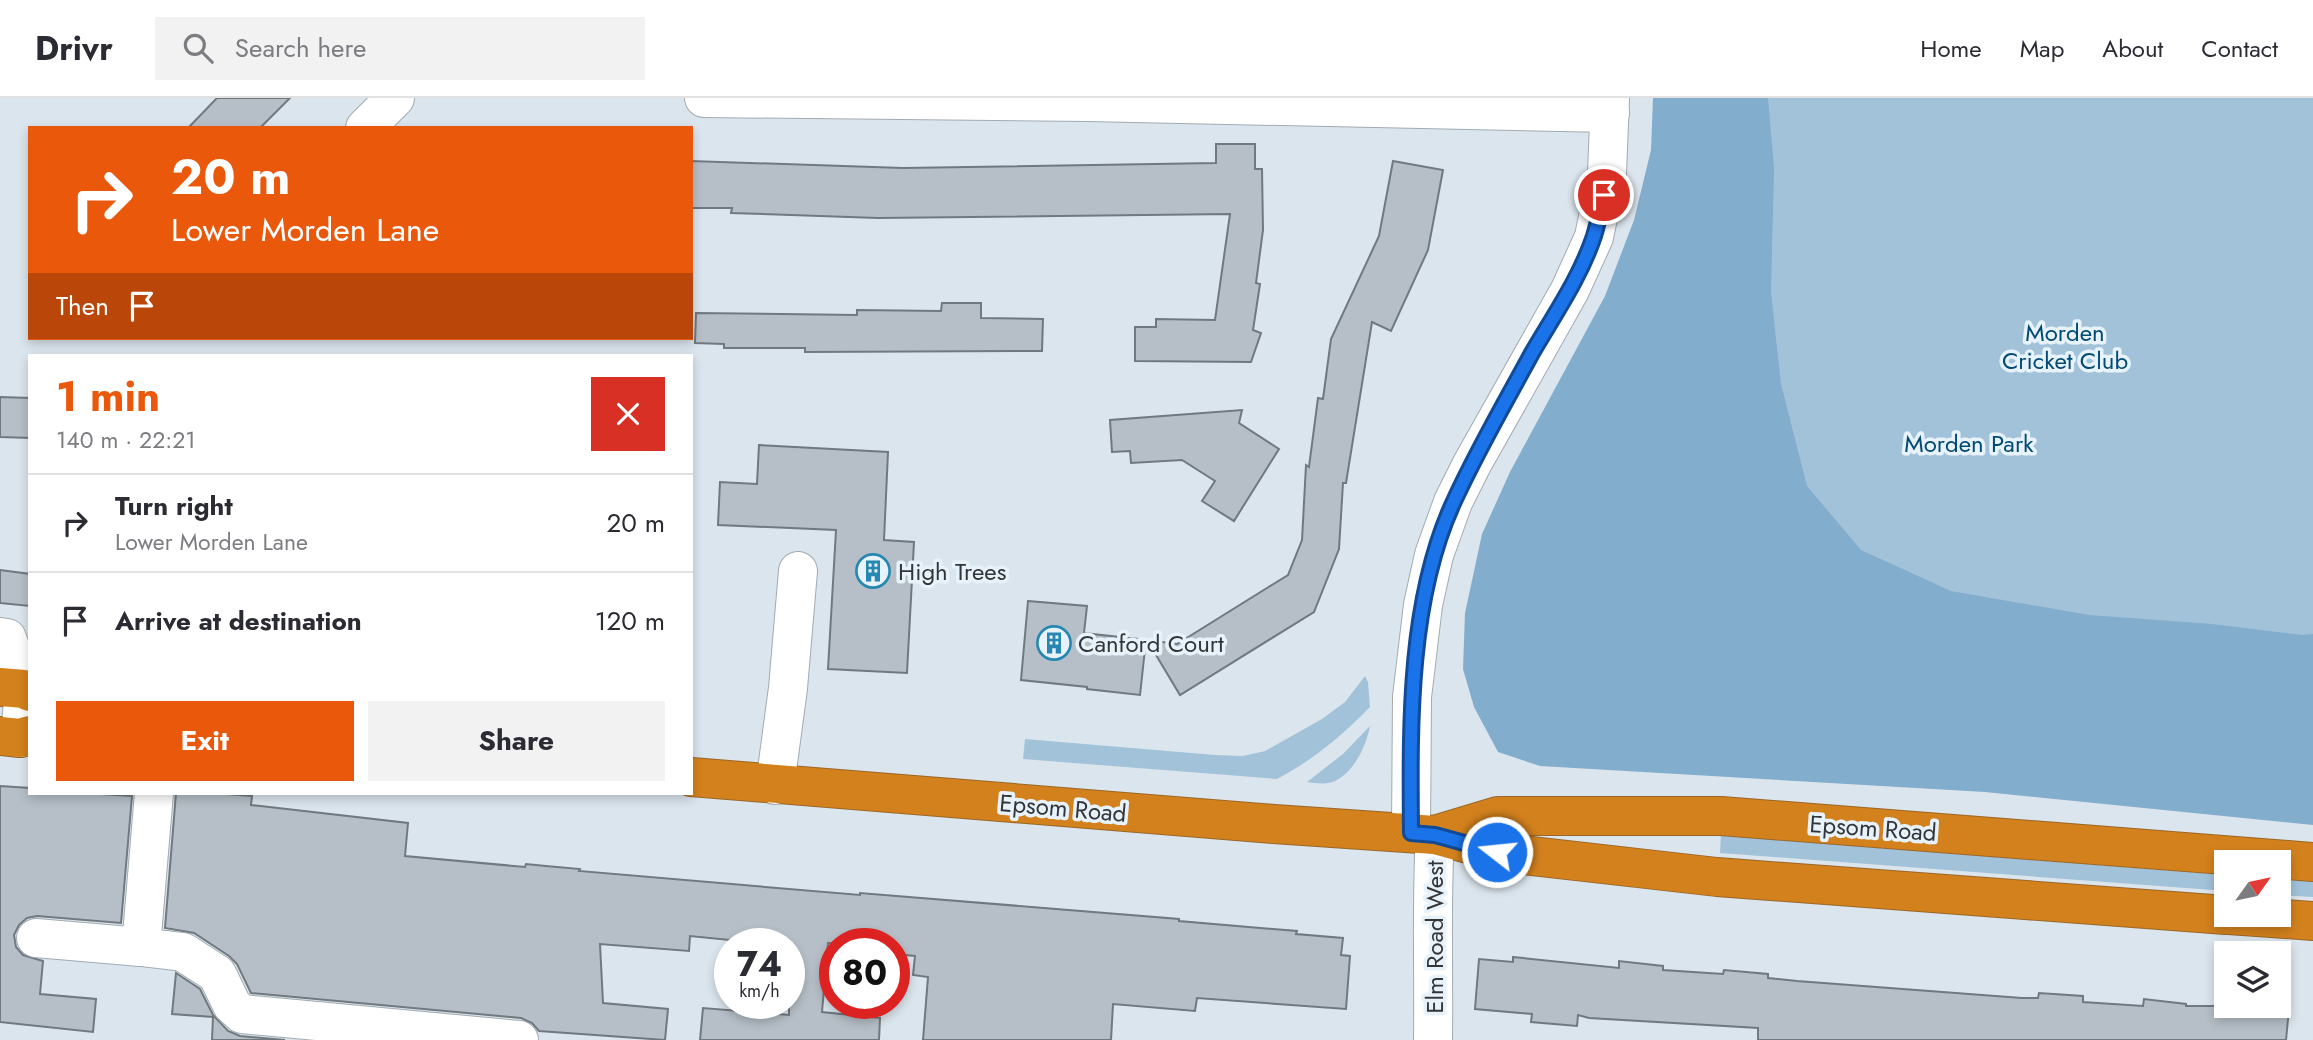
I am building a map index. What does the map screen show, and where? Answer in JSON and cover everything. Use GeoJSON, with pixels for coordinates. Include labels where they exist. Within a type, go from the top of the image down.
{"type":"FeatureCollection","features":[{"type":"Feature","properties":{"kind":"highway","name":"Epsom Road"},"geometry":{"type":"LineString","coordinates":[[693,777],[1423,834],[1497,852],[1717,877],[2214,914]]}},
{"type":"Feature","properties":{"kind":"highway","name":"Epsom Road"},"geometry":{"type":"LineString","coordinates":[[1423,834],[1498,816],[1721,816],[2313,862]]}},
{"type":"Feature","properties":{"kind":"highway","name":"Epsom Road"},"geometry":{"type":"LineString","coordinates":[[2291,919],[2313,921]]}},
{"type":"Feature","properties":{"kind":"street"},"geometry":{"type":"LineString","coordinates":[[367,126],[395,98]]}},
{"type":"Feature","properties":{"kind":"street"},"geometry":{"type":"LineString","coordinates":[[704,98],[1610,106]]}},
{"type":"Feature","properties":{"kind":"street","name":"Elm Road West"},"geometry":{"type":"LineString","coordinates":[[1433,1040],[1435,949],[1412,696],[1423,605],[1434,555],[1453,502],[1570,290],[1594,237],[1605,184],[1610,106]]}},
{"type":"Feature","properties":{"kind":"street"},"geometry":{"type":"LineString","coordinates":[[775,785],[788,688],[798,571]]}},
{"type":"Feature","properties":{"kind":"street"},"geometry":{"type":"LineString","coordinates":[[0,637],[7,638],[18,689],[17,737]]}},
{"type":"Feature","properties":{"kind":"street"},"geometry":{"type":"LineString","coordinates":[[141,947],[153,795]]}},
{"type":"Feature","properties":{"kind":"street"},"geometry":{"type":"LineString","coordinates":[[36,938],[183,951],[217,974],[232,1006],[242,1014],[519,1040]]}},
{"type":"Feature","properties":{"kind":"green space","name":"Morden Park"},"geometry":{"type":"Polygon","coordinates":[[[1657,98],[2313,98],[2313,815],[1470,614],[1608,298],[1638,222],[1655,145],[1657,98]]]}},
{"type":"Feature","properties":{"kind":"green space"},"geometry":{"type":"Polygon","coordinates":[[[1365,676],[1370,707],[1326,747],[1277,779],[1023,759],[1025,739],[1215,755],[1243,756],[1265,751],[1322,719],[1345,702],[1365,676]]]}},
{"type":"Feature","properties":{"kind":"green space"},"geometry":{"type":"Polygon","coordinates":[[[1370,726],[1358,757],[1342,777],[1328,783],[1307,782],[1343,754],[1370,726]]]}},
{"type":"Feature","properties":{"kind":"green space"},"geometry":{"type":"Polygon","coordinates":[[[1721,832],[2214,874],[2214,890],[1720,853],[1721,832]]]}},
{"type":"Feature","properties":{"kind":"green space"},"geometry":{"type":"Polygon","coordinates":[[[2291,880],[2313,882],[2313,897],[2291,896],[2291,880]]]}},
{"type":"Feature","properties":{"kind":"shaded area"},"geometry":{"type":"Polygon","coordinates":[[[1653,98],[1768,98],[1774,168],[1771,293],[1781,384],[1807,486],[1861,550],[1951,591],[2089,615],[2313,634],[2313,825],[1985,792],[1540,766],[1498,752],[1474,707],[1463,669],[1465,613],[1482,534],[1510,472],[1605,296],[1634,220],[1651,150],[1653,98]]]}},
{"type":"Feature","properties":{"kind":"building"},"geometry":{"type":"Polygon","coordinates":[[[217,98],[290,98],[262,126],[190,126],[217,98]]]}},
{"type":"Feature","properties":{"kind":"building"},"geometry":{"type":"Polygon","coordinates":[[[1216,144],[1255,144],[1255,169],[1262,169],[1263,230],[1256,283],[1260,284],[1253,330],[1261,333],[1251,362],[1135,361],[1135,327],[1156,327],[1156,319],[1215,320],[1230,214],[878,218],[731,213],[732,208],[693,208],[693,161],[903,168],[1216,163],[1216,144]]]}},
{"type":"Feature","properties":{"kind":"building"},"geometry":{"type":"Polygon","coordinates":[[[1393,161],[1443,170],[1428,250],[1391,331],[1372,322],[1346,483],[1343,483],[1339,549],[1314,612],[1180,695],[1147,640],[1177,644],[1288,575],[1302,540],[1306,465],[1309,467],[1318,398],[1323,399],[1331,339],[1379,236],[1393,161]]]}},
{"type":"Feature","properties":{"kind":"building"},"geometry":{"type":"Polygon","coordinates":[[[942,303],[981,303],[981,318],[1043,319],[1042,351],[805,352],[805,348],[724,348],[724,344],[695,343],[696,313],[857,315],[857,310],[941,311],[942,303]]]}},
{"type":"Feature","properties":{"kind":"building"},"geometry":{"type":"Polygon","coordinates":[[[0,397],[28,398],[28,438],[0,437],[0,397]]]}},
{"type":"Feature","properties":{"kind":"building"},"geometry":{"type":"Polygon","coordinates":[[[1242,410],[1239,423],[1279,449],[1234,521],[1202,501],[1215,481],[1182,460],[1131,463],[1130,451],[1112,452],[1110,420],[1242,410]]]}},
{"type":"Feature","properties":{"kind":"building","name":"High Trees"},"geometry":{"type":"Polygon","coordinates":[[[759,445],[888,452],[884,540],[914,542],[907,673],[828,669],[836,530],[718,525],[720,482],[757,484],[759,445]]]}},
{"type":"Feature","properties":{"kind":"building"},"geometry":{"type":"Polygon","coordinates":[[[0,570],[28,574],[28,606],[0,603],[0,570]]]}},
{"type":"Feature","properties":{"kind":"building"},"geometry":{"type":"Polygon","coordinates":[[[1028,601],[1087,606],[1084,633],[1146,640],[1140,695],[1021,680],[1028,601]]]}},
{"type":"Feature","properties":{"kind":"building"},"geometry":{"type":"Polygon","coordinates":[[[0,786],[28,788],[28,795],[132,796],[121,923],[37,916],[27,918],[19,925],[14,935],[16,947],[23,955],[43,961],[40,994],[96,999],[93,1032],[0,1022],[0,786]]]}},
{"type":"Feature","properties":{"kind":"building"},"geometry":{"type":"Polygon","coordinates":[[[176,795],[252,796],[251,805],[408,823],[405,856],[525,867],[526,864],[580,869],[579,871],[1179,919],[1297,931],[1296,934],[1343,938],[1341,955],[1350,956],[1346,1009],[1197,998],[1195,1011],[1113,1004],[1111,1040],[923,1040],[928,977],[913,975],[915,956],[910,956],[910,928],[819,928],[819,1019],[880,1019],[879,1040],[700,1040],[703,1008],[714,1009],[714,1019],[805,1019],[805,928],[714,928],[714,938],[690,936],[689,951],[600,944],[603,1003],[668,1009],[665,1040],[539,1031],[532,1023],[521,1018],[251,993],[237,964],[194,933],[165,928],[176,795]]]}},
{"type":"Feature","properties":{"kind":"building"},"geometry":{"type":"Polygon","coordinates":[[[1513,957],[1619,968],[1619,961],[1663,966],[1663,970],[1723,974],[1724,970],[1768,974],[1768,978],[1797,981],[2022,998],[2038,998],[2039,993],[2083,996],[2083,1002],[2143,1006],[2144,999],[2186,1006],[2214,1006],[2214,1018],[2288,1018],[2286,1040],[1758,1040],[1758,1028],[1589,1018],[1578,1015],[1577,1026],[1531,1022],[1532,1014],[1475,1009],[1479,959],[1513,962],[1513,957]]]}},
{"type":"Feature","properties":{"kind":"building"},"geometry":{"type":"Polygon","coordinates":[[[176,973],[200,989],[213,1015],[228,1031],[240,1036],[285,1040],[212,1040],[213,1017],[172,1014],[176,973]]]}},
{"type":"Feature","properties":{"kind":"place","name":"High Trees"},"geometry":{"type":"Point","coordinates":[873,571]}},
{"type":"Feature","properties":{"kind":"place","name":"Canford Court"},"geometry":{"type":"Point","coordinates":[1054,643]}},
{"type":"Feature","properties":{"kind":"route"},"geometry":{"type":"LineString","coordinates":[[1497,852],[1435,835],[1411,833],[1412,696],[1423,605],[1434,555],[1453,502],[1533,352],[1570,290],[1594,237],[1604,195]]}},
{"type":"Feature","properties":{"kind":"park label","name":"Morden Cricket Club"},"geometry":{"type":"Point","coordinates":[2065,346]}}]}
